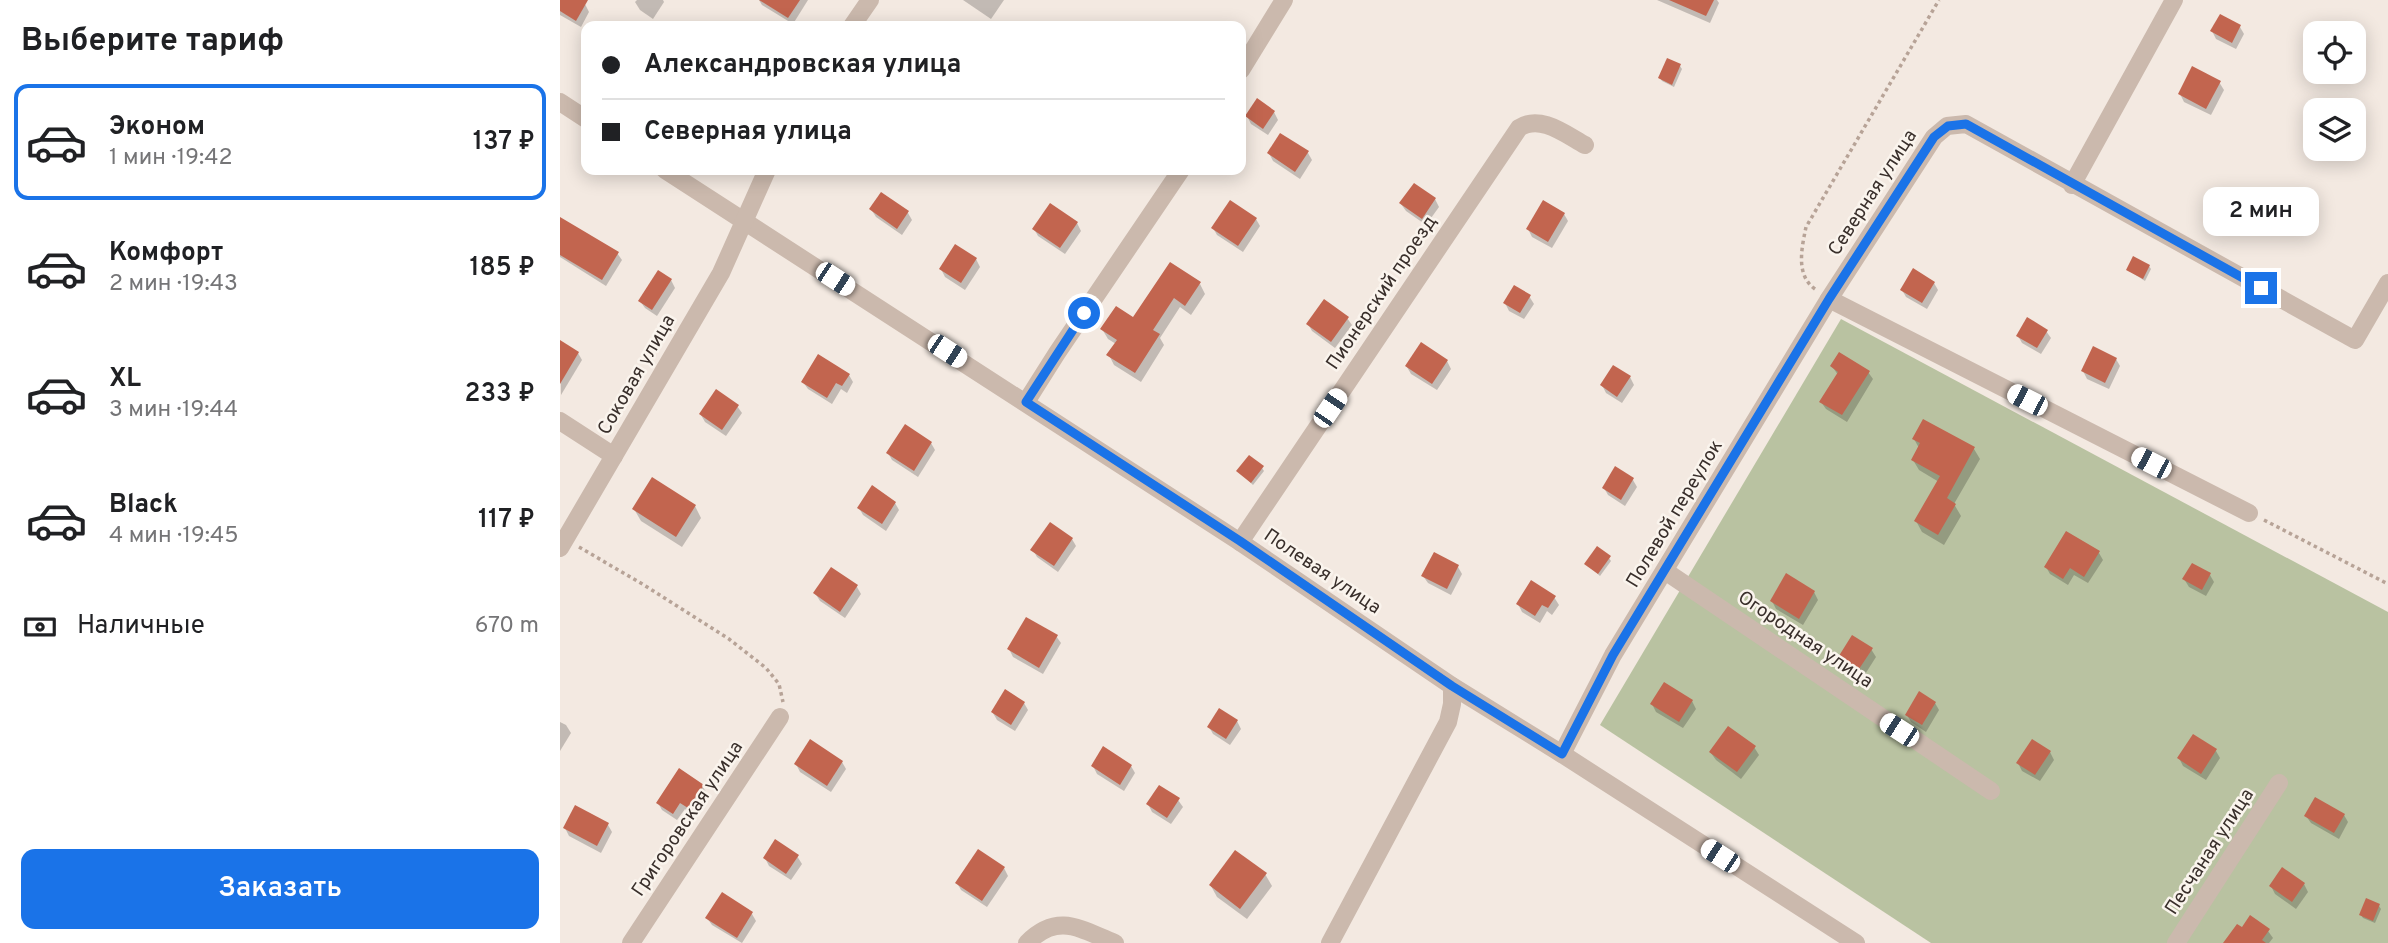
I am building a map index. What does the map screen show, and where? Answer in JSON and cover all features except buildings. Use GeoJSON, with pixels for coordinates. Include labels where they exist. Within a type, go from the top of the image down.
{"type":"FeatureCollection","features":[{"type":"Feature","properties":{"kind":"street"},"geometry":{"type":"LineString","coordinates":[[855,21],[870,0]]}},
{"type":"Feature","properties":{"kind":"street"},"geometry":{"type":"LineString","coordinates":[[1246,62],[1284,0]]}},
{"type":"Feature","properties":{"kind":"street"},"geometry":{"type":"LineString","coordinates":[[2072,185],[2174,0]]}},
{"type":"Feature","properties":{"kind":"street"},"geometry":{"type":"LineString","coordinates":[[560,102],[581,116]]}},
{"type":"Feature","properties":{"kind":"street","name":"Пионерский проезд"},"geometry":{"type":"LineString","coordinates":[[1240,541],[1519,128],[1526,123],[1536,122],[1585,145]]}},
{"type":"Feature","properties":{"kind":"street","name":"Северная улица"},"geometry":{"type":"LineString","coordinates":[[1829,299],[1934,137],[1948,126],[1966,124],[2355,340],[2388,283]]}},
{"type":"Feature","properties":{"kind":"street","name":"Полевая улица"},"geometry":{"type":"LineString","coordinates":[[673,175],[1240,541],[1452,686],[1856,943]]}},
{"type":"Feature","properties":{"kind":"street","name":"Соковая улица"},"geometry":{"type":"LineString","coordinates":[[563,544],[721,273],[765,175]]}},
{"type":"Feature","properties":{"kind":"street"},"geometry":{"type":"LineString","coordinates":[[1026,402],[1178,175]]}},
{"type":"Feature","properties":{"kind":"street"},"geometry":{"type":"LineString","coordinates":[[1829,299],[2249,513]]}},
{"type":"Feature","properties":{"kind":"street","name":"Полевой переулок"},"geometry":{"type":"LineString","coordinates":[[1562,754],[1613,655],[1829,299]]}},
{"type":"Feature","properties":{"kind":"street"},"geometry":{"type":"LineString","coordinates":[[560,421],[614,456]]}},
{"type":"Feature","properties":{"kind":"street","name":"Огородная улица"},"geometry":{"type":"LineString","coordinates":[[1665,570],[1991,791]]}},
{"type":"Feature","properties":{"kind":"street"},"geometry":{"type":"LineString","coordinates":[[1330,943],[1447,722],[1452,704],[1452,686]]}},
{"type":"Feature","properties":{"kind":"street","name":"Григоровская улица"},"geometry":{"type":"LineString","coordinates":[[631,943],[780,718]]}},
{"type":"Feature","properties":{"kind":"street","name":"Песчаная улица"},"geometry":{"type":"LineString","coordinates":[[2176,943],[2279,783]]}},
{"type":"Feature","properties":{"kind":"street"},"geometry":{"type":"LineString","coordinates":[[1027,943],[1036,934],[1051,926],[1072,926],[1115,943]]}},
{"type":"Feature","properties":{"kind":"path"},"geometry":{"type":"LineString","coordinates":[[1829,299],[1809,285],[1800,259],[1806,227],[1939,0]]}},
{"type":"Feature","properties":{"kind":"path"},"geometry":{"type":"LineString","coordinates":[[2249,513],[2388,584]]}},
{"type":"Feature","properties":{"kind":"path"},"geometry":{"type":"LineString","coordinates":[[563,544],[644,584],[708,625],[766,668],[779,684],[783,698],[780,718]]}},
{"type":"Feature","properties":{"kind":"green space"},"geometry":{"type":"Polygon","coordinates":[[[1841,319],[2388,612],[2388,943],[1931,943],[1600,725],[1841,319]]]}},
{"type":"Feature","properties":{"kind":"route"},"geometry":{"type":"LineString","coordinates":[[1084,313],[1026,402],[1240,541],[1452,686],[1562,754],[1613,655],[1829,299],[1934,137],[1948,126],[1966,124],[2261,288]]}}]}
